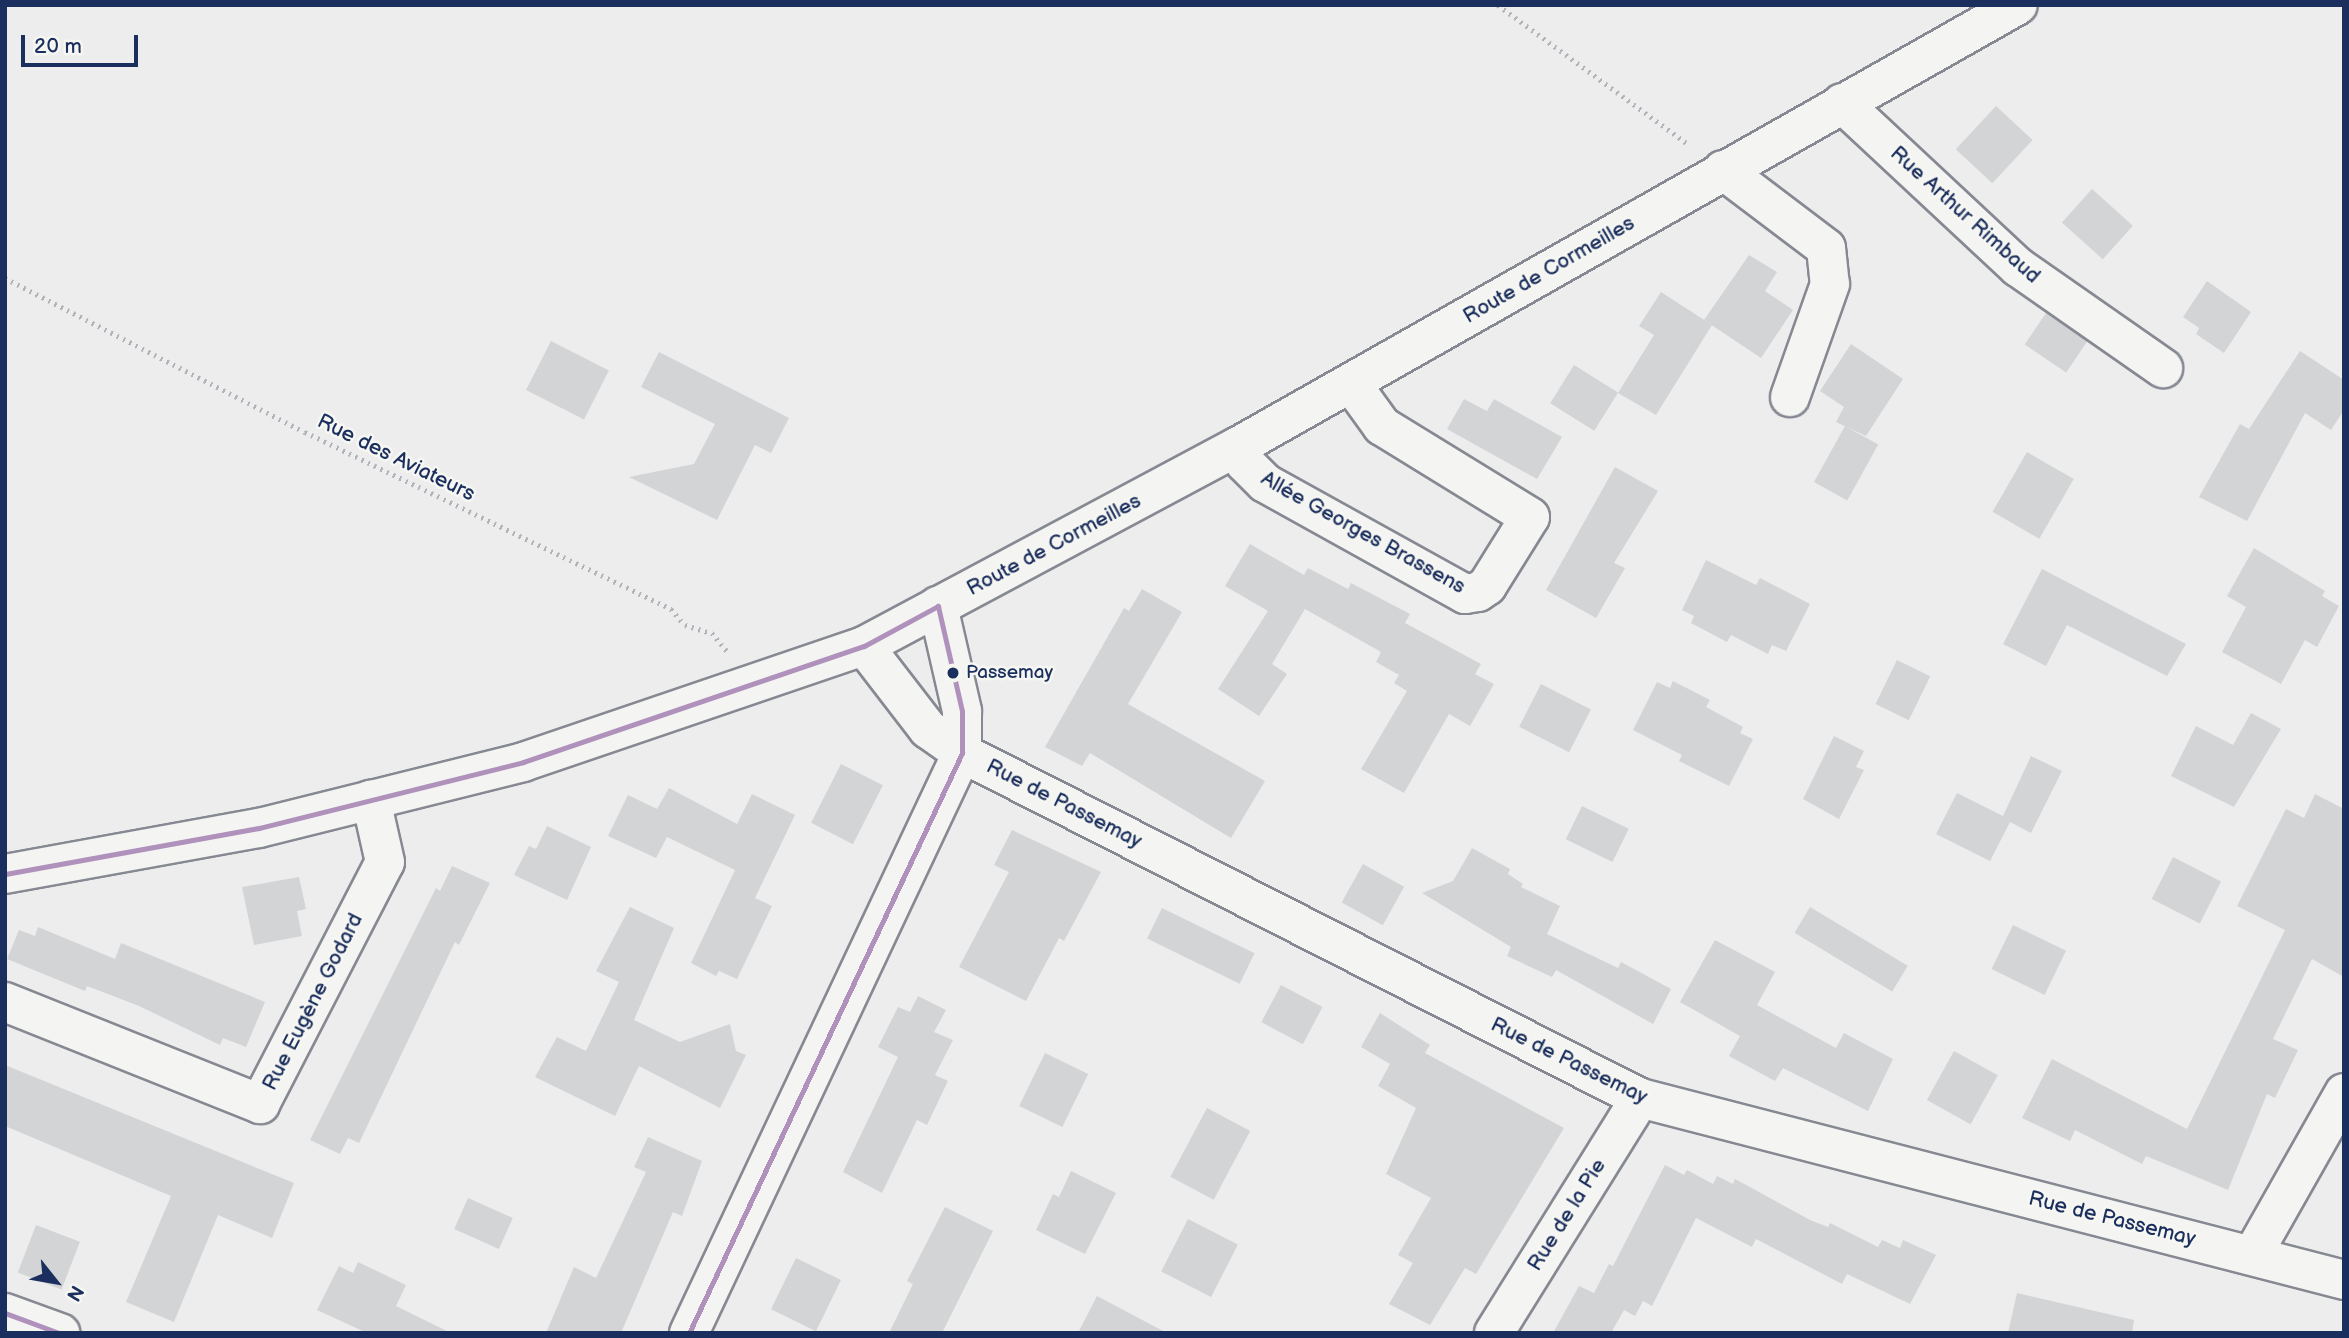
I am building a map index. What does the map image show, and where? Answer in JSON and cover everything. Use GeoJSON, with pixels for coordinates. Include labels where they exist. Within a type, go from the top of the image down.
{"type":"FeatureCollection","features":[{"type":"Feature","properties":{"kind":"street","name":"Route de Cormeilles"},"geometry":{"type":"LineString","coordinates":[[5,874],[259,828],[523,762],[864,646],[1237,447],[2018,5]]}},
{"type":"Feature","properties":{"kind":"street","name":"Rue Arthur Rimbaud"},"geometry":{"type":"LineString","coordinates":[[1842,103],[2018,267],[2163,368]]}},
{"type":"Feature","properties":{"kind":"street"},"geometry":{"type":"LineString","coordinates":[[1723,170],[1826,248],[1830,284],[1790,397]]}},
{"type":"Feature","properties":{"kind":"street","name":"Allée Georges Brassens"},"geometry":{"type":"LineString","coordinates":[[1237,447],[1245,463],[1265,482],[1465,594],[1478,592],[1487,586],[1530,517],[1382,425],[1351,383]]}},
{"type":"Feature","properties":{"kind":"street"},"geometry":{"type":"LineString","coordinates":[[689,1333],[962,753],[962,710],[939,606]]}},
{"type":"Feature","properties":{"kind":"street","name":"Rue de Passemay"},"geometry":{"type":"LineString","coordinates":[[864,646],[928,729],[962,753],[1640,1098],[2253,1254],[2344,1280]]}},
{"type":"Feature","properties":{"kind":"street","name":"Rue Eugène Godard"},"geometry":{"type":"LineString","coordinates":[[5,1002],[260,1104],[385,862],[371,800]]}},
{"type":"Feature","properties":{"kind":"street"},"geometry":{"type":"LineString","coordinates":[[2253,1254],[2344,1093]]}},
{"type":"Feature","properties":{"kind":"street","name":"Rue de la Pie"},"geometry":{"type":"LineString","coordinates":[[1494,1333],[1640,1098]]}},
{"type":"Feature","properties":{"kind":"street"},"geometry":{"type":"LineString","coordinates":[[5,1313],[60,1333]]}},
{"type":"Feature","properties":{"kind":"path"},"geometry":{"type":"LineString","coordinates":[[1498,5],[1723,170]]}},
{"type":"Feature","properties":{"kind":"path","name":"Rue des Aviateurs"},"geometry":{"type":"LineString","coordinates":[[5,278],[305,432],[671,608],[685,625],[712,633],[755,685]]}},
{"type":"Feature","properties":{"kind":"building"},"geometry":{"type":"Polygon","coordinates":[[[1996,106],[2033,140],[1992,183],[1956,149],[1996,106]]]}},
{"type":"Feature","properties":{"kind":"building"},"geometry":{"type":"Polygon","coordinates":[[[2092,189],[2133,226],[2103,259],[2062,222],[2092,189]]]}},
{"type":"Feature","properties":{"kind":"building"},"geometry":{"type":"Polygon","coordinates":[[[1749,255],[1777,272],[1765,291],[1793,310],[1761,358],[1704,320],[1749,255]]]}},
{"type":"Feature","properties":{"kind":"building"},"geometry":{"type":"Polygon","coordinates":[[[2207,281],[2251,312],[2224,353],[2196,334],[2199,328],[2183,317],[2207,281]]]}},
{"type":"Feature","properties":{"kind":"building"},"geometry":{"type":"Polygon","coordinates":[[[1661,292],[1712,325],[1656,415],[1618,393],[1654,335],[1639,326],[1661,292]]]}},
{"type":"Feature","properties":{"kind":"building"},"geometry":{"type":"Polygon","coordinates":[[[2046,313],[2087,341],[2066,372],[2025,345],[2046,313]]]}},
{"type":"Feature","properties":{"kind":"building"},"geometry":{"type":"Polygon","coordinates":[[[551,341],[609,371],[584,420],[526,390],[551,341]]]}},
{"type":"Feature","properties":{"kind":"building"},"geometry":{"type":"Polygon","coordinates":[[[1851,344],[1903,379],[1866,436],[1836,422],[1844,407],[1820,391],[1851,344]]]}},
{"type":"Feature","properties":{"kind":"building"},"geometry":{"type":"Polygon","coordinates":[[[2300,351],[2344,380],[2344,410],[2331,430],[2305,413],[2247,521],[2199,497],[2240,424],[2249,429],[2300,351]]]}},
{"type":"Feature","properties":{"kind":"building"},"geometry":{"type":"Polygon","coordinates":[[[659,352],[789,418],[771,453],[755,445],[717,520],[629,477],[694,464],[715,424],[641,387],[659,352]]]}},
{"type":"Feature","properties":{"kind":"building"},"geometry":{"type":"Polygon","coordinates":[[[1574,365],[1618,393],[1594,431],[1550,403],[1574,365]]]}},
{"type":"Feature","properties":{"kind":"building"},"geometry":{"type":"Polygon","coordinates":[[[1464,399],[1487,411],[1494,399],[1562,437],[1537,479],[1447,429],[1464,399]]]}},
{"type":"Feature","properties":{"kind":"building"},"geometry":{"type":"Polygon","coordinates":[[[1845,426],[1878,444],[1847,500],[1814,482],[1845,426]]]}},
{"type":"Feature","properties":{"kind":"building"},"geometry":{"type":"Polygon","coordinates":[[[2027,452],[2074,479],[2039,539],[1992,512],[2027,452]]]}},
{"type":"Feature","properties":{"kind":"building"},"geometry":{"type":"Polygon","coordinates":[[[1615,467],[1658,491],[1614,563],[1625,568],[1596,618],[1546,590],[1615,467]]]}},
{"type":"Feature","properties":{"kind":"building"},"geometry":{"type":"Polygon","coordinates":[[[1250,544],[1304,575],[1308,568],[1348,589],[1351,583],[1410,614],[1405,623],[1481,664],[1475,674],[1494,684],[1470,726],[1449,714],[1404,793],[1361,769],[1407,691],[1394,683],[1399,675],[1376,662],[1381,652],[1305,609],[1272,664],[1287,674],[1259,716],[1218,689],[1268,611],[1225,586],[1250,544]]]}},
{"type":"Feature","properties":{"kind":"building"},"geometry":{"type":"Polygon","coordinates":[[[2254,548],[2325,591],[2322,596],[2339,606],[2317,647],[2305,640],[2281,684],[2222,652],[2246,607],[2227,596],[2254,548]]]}},
{"type":"Feature","properties":{"kind":"building"},"geometry":{"type":"Polygon","coordinates":[[[1706,560],[1756,585],[1760,578],[1810,604],[1786,651],[1772,645],[1768,654],[1731,635],[1727,642],[1691,623],[1694,616],[1682,610],[1706,560]]]}},
{"type":"Feature","properties":{"kind":"building"},"geometry":{"type":"Polygon","coordinates":[[[2042,569],[2186,644],[2167,676],[2067,625],[2046,666],[2003,644],[2042,569]]]}},
{"type":"Feature","properties":{"kind":"building"},"geometry":{"type":"Polygon","coordinates":[[[1142,589],[1182,612],[1128,704],[1265,781],[1231,838],[1090,753],[1082,766],[1045,747],[1124,608],[1129,611],[1142,589]]]}},
{"type":"Feature","properties":{"kind":"building"},"geometry":{"type":"Polygon","coordinates":[[[1897,660],[1930,676],[1909,720],[1876,704],[1897,660]]]}},
{"type":"Feature","properties":{"kind":"building"},"geometry":{"type":"Polygon","coordinates":[[[1673,681],[1710,700],[1706,707],[1743,727],[1740,733],[1753,739],[1729,786],[1679,761],[1682,755],[1633,730],[1657,682],[1670,688],[1673,681]]]}},
{"type":"Feature","properties":{"kind":"building"},"geometry":{"type":"Polygon","coordinates":[[[1541,684],[1591,709],[1569,752],[1519,727],[1541,684]]]}},
{"type":"Feature","properties":{"kind":"building"},"geometry":{"type":"Polygon","coordinates":[[[2251,713],[2281,729],[2234,807],[2171,776],[2196,726],[2233,745],[2251,713]]]}},
{"type":"Feature","properties":{"kind":"building"},"geometry":{"type":"Polygon","coordinates":[[[1834,736],[1864,751],[1856,767],[1864,770],[1839,819],[1803,799],[1834,736]]]}},
{"type":"Feature","properties":{"kind":"building"},"geometry":{"type":"Polygon","coordinates":[[[2031,756],[2062,771],[2031,833],[2010,822],[1990,861],[1936,834],[1957,793],[2003,816],[2031,756]]]}},
{"type":"Feature","properties":{"kind":"building"},"geometry":{"type":"Polygon","coordinates":[[[841,764],[883,785],[853,844],[811,823],[841,764]]]}},
{"type":"Feature","properties":{"kind":"building"},"geometry":{"type":"Polygon","coordinates":[[[669,788],[737,824],[752,794],[795,815],[755,898],[772,906],[737,979],[719,971],[716,976],[691,963],[735,870],[667,837],[656,858],[608,836],[628,795],[657,809],[669,788]]]}},
{"type":"Feature","properties":{"kind":"building"},"geometry":{"type":"Polygon","coordinates":[[[2315,794],[2344,809],[2344,977],[2312,959],[2273,1039],[2298,1050],[2275,1098],[2267,1094],[2228,1190],[2146,1156],[2142,1164],[2075,1130],[2070,1141],[2022,1118],[2052,1059],[2187,1129],[2285,930],[2237,906],[2286,809],[2304,818],[2315,794]]]}},
{"type":"Feature","properties":{"kind":"building"},"geometry":{"type":"Polygon","coordinates":[[[1582,806],[1629,829],[1613,862],[1566,839],[1582,806]]]}},
{"type":"Feature","properties":{"kind":"building"},"geometry":{"type":"Polygon","coordinates":[[[547,826],[591,847],[567,900],[514,875],[529,846],[536,849],[547,826]]]}},
{"type":"Feature","properties":{"kind":"building"},"geometry":{"type":"Polygon","coordinates":[[[1012,830],[1101,872],[1064,941],[1059,938],[1026,1001],[959,967],[1009,872],[994,865],[1012,830]]]}},
{"type":"Feature","properties":{"kind":"building"},"geometry":{"type":"Polygon","coordinates":[[[1472,848],[1510,869],[1508,874],[1523,884],[1521,887],[1560,906],[1547,934],[1618,968],[1621,962],[1671,989],[1653,1024],[1556,970],[1552,977],[1507,956],[1511,947],[1422,893],[1453,881],[1472,848]]]}},
{"type":"Feature","properties":{"kind":"building"},"geometry":{"type":"Polygon","coordinates":[[[2173,857],[2221,882],[2200,923],[2152,899],[2173,857]]]}},
{"type":"Feature","properties":{"kind":"building"},"geometry":{"type":"Polygon","coordinates":[[[1363,864],[1404,887],[1383,925],[1342,902],[1363,864]]]}},
{"type":"Feature","properties":{"kind":"building"},"geometry":{"type":"Polygon","coordinates":[[[452,866],[490,883],[459,945],[455,942],[359,1143],[348,1138],[340,1154],[310,1140],[436,888],[440,891],[452,866]]]}},
{"type":"Feature","properties":{"kind":"building"},"geometry":{"type":"Polygon","coordinates":[[[299,877],[306,909],[297,911],[302,936],[254,945],[242,887],[299,877]]]}},
{"type":"Feature","properties":{"kind":"building"},"geometry":{"type":"Polygon","coordinates":[[[630,907],[674,928],[634,1020],[680,1042],[730,1024],[736,1051],[746,1055],[720,1108],[639,1066],[615,1116],[535,1077],[557,1037],[586,1051],[619,982],[596,971],[630,907]]]}},
{"type":"Feature","properties":{"kind":"building"},"geometry":{"type":"Polygon","coordinates":[[[1810,907],[1908,966],[1892,991],[1795,933],[1810,907]]]}},
{"type":"Feature","properties":{"kind":"building"},"geometry":{"type":"Polygon","coordinates":[[[1162,908],[1255,953],[1240,984],[1147,939],[1162,908]]]}},
{"type":"Feature","properties":{"kind":"building"},"geometry":{"type":"Polygon","coordinates":[[[2013,925],[2066,951],[2045,995],[1992,969],[2013,925]]]}},
{"type":"Feature","properties":{"kind":"building"},"geometry":{"type":"Polygon","coordinates":[[[38,927],[115,959],[121,943],[265,1002],[246,1047],[223,1038],[220,1045],[139,1006],[87,986],[85,991],[7,959],[19,930],[35,936],[38,927]]]}},
{"type":"Feature","properties":{"kind":"building"},"geometry":{"type":"Polygon","coordinates":[[[1715,940],[1775,972],[1757,1005],[1836,1048],[1844,1033],[1893,1059],[1868,1111],[1783,1068],[1775,1081],[1729,1056],[1740,1036],[1680,1002],[1715,940]]]}},
{"type":"Feature","properties":{"kind":"building"},"geometry":{"type":"Polygon","coordinates":[[[1281,985],[1322,1007],[1303,1044],[1261,1022],[1281,985]]]}},
{"type":"Feature","properties":{"kind":"building"},"geometry":{"type":"Polygon","coordinates":[[[918,996],[946,1010],[934,1032],[953,1040],[935,1075],[948,1081],[927,1125],[917,1120],[882,1193],[843,1172],[898,1057],[878,1047],[898,1007],[910,1012],[918,996]]]}},
{"type":"Feature","properties":{"kind":"building"},"geometry":{"type":"Polygon","coordinates":[[[1380,1013],[1430,1045],[1425,1053],[1564,1128],[1476,1274],[1465,1268],[1430,1325],[1389,1304],[1413,1263],[1398,1255],[1431,1198],[1386,1174],[1416,1108],[1378,1086],[1390,1064],[1361,1047],[1380,1013]]]}},
{"type":"Feature","properties":{"kind":"building"},"geometry":{"type":"Polygon","coordinates":[[[1954,1051],[1998,1075],[1971,1124],[1927,1100],[1954,1051]]]}},
{"type":"Feature","properties":{"kind":"building"},"geometry":{"type":"Polygon","coordinates":[[[1045,1053],[1088,1074],[1062,1127],[1019,1106],[1045,1053]]]}},
{"type":"Feature","properties":{"kind":"building"},"geometry":{"type":"Polygon","coordinates":[[[5,1065],[294,1183],[272,1238],[218,1215],[174,1322],[126,1302],[171,1196],[5,1126],[5,1065]]]}},
{"type":"Feature","properties":{"kind":"building"},"geometry":{"type":"Polygon","coordinates":[[[1207,1108],[1250,1131],[1214,1200],[1170,1177],[1207,1108]]]}},
{"type":"Feature","properties":{"kind":"building"},"geometry":{"type":"Polygon","coordinates":[[[648,1137],[702,1161],[682,1216],[673,1212],[621,1333],[546,1333],[574,1267],[596,1278],[646,1172],[634,1167],[648,1137]]]}},
{"type":"Feature","properties":{"kind":"building"},"geometry":{"type":"Polygon","coordinates":[[[1665,1165],[1684,1175],[1687,1170],[1713,1184],[1717,1176],[1733,1184],[1735,1179],[1810,1220],[1828,1227],[1830,1223],[1878,1247],[1882,1240],[1900,1248],[1903,1240],[1936,1255],[1910,1304],[1847,1274],[1842,1284],[1756,1239],[1752,1247],[1696,1218],[1652,1306],[1643,1301],[1635,1316],[1624,1310],[1611,1333],[1553,1333],[1579,1286],[1594,1293],[1609,1264],[1613,1266],[1665,1165]]]}},
{"type":"Feature","properties":{"kind":"building"},"geometry":{"type":"Polygon","coordinates":[[[1071,1171],[1116,1193],[1085,1254],[1036,1230],[1053,1194],[1059,1197],[1071,1171]]]}},
{"type":"Feature","properties":{"kind":"building"},"geometry":{"type":"Polygon","coordinates":[[[468,1198],[513,1218],[499,1249],[454,1229],[468,1198]]]}},
{"type":"Feature","properties":{"kind":"building"},"geometry":{"type":"Polygon","coordinates":[[[945,1207],[993,1231],[942,1333],[889,1333],[913,1284],[907,1281],[945,1207]]]}},
{"type":"Feature","properties":{"kind":"building"},"geometry":{"type":"Polygon","coordinates":[[[1188,1219],[1238,1244],[1211,1297],[1161,1272],[1188,1219]]]}},
{"type":"Feature","properties":{"kind":"building"},"geometry":{"type":"Polygon","coordinates":[[[36,1225],[80,1242],[62,1289],[18,1273],[36,1225]]]}},
{"type":"Feature","properties":{"kind":"building"},"geometry":{"type":"Polygon","coordinates":[[[796,1258],[841,1280],[816,1331],[771,1309],[796,1258]]]}},
{"type":"Feature","properties":{"kind":"building"},"geometry":{"type":"Polygon","coordinates":[[[358,1262],[406,1285],[396,1306],[451,1333],[367,1333],[317,1310],[339,1266],[353,1273],[358,1262]]]}},
{"type":"Feature","properties":{"kind":"building"},"geometry":{"type":"Polygon","coordinates":[[[2017,1293],[2134,1320],[2132,1333],[2008,1333],[2017,1293]]]}},
{"type":"Feature","properties":{"kind":"building"},"geometry":{"type":"Polygon","coordinates":[[[1097,1296],[1167,1333],[1078,1333],[1097,1296]]]}},
{"type":"Feature","properties":{"kind":"transit line"},"geometry":{"type":"LineString","coordinates":[[5,874],[259,828],[523,762],[864,646],[938,606]]}},
{"type":"Feature","properties":{"kind":"transit line"},"geometry":{"type":"LineString","coordinates":[[689,1333],[962,753],[962,711],[938,606]]}},
{"type":"Feature","properties":{"kind":"transit line"},"geometry":{"type":"LineString","coordinates":[[5,1313],[59,1333]]}},
{"type":"Feature","properties":{"kind":"place","name":"Passemay"},"geometry":{"type":"Point","coordinates":[953,673]}}]}
